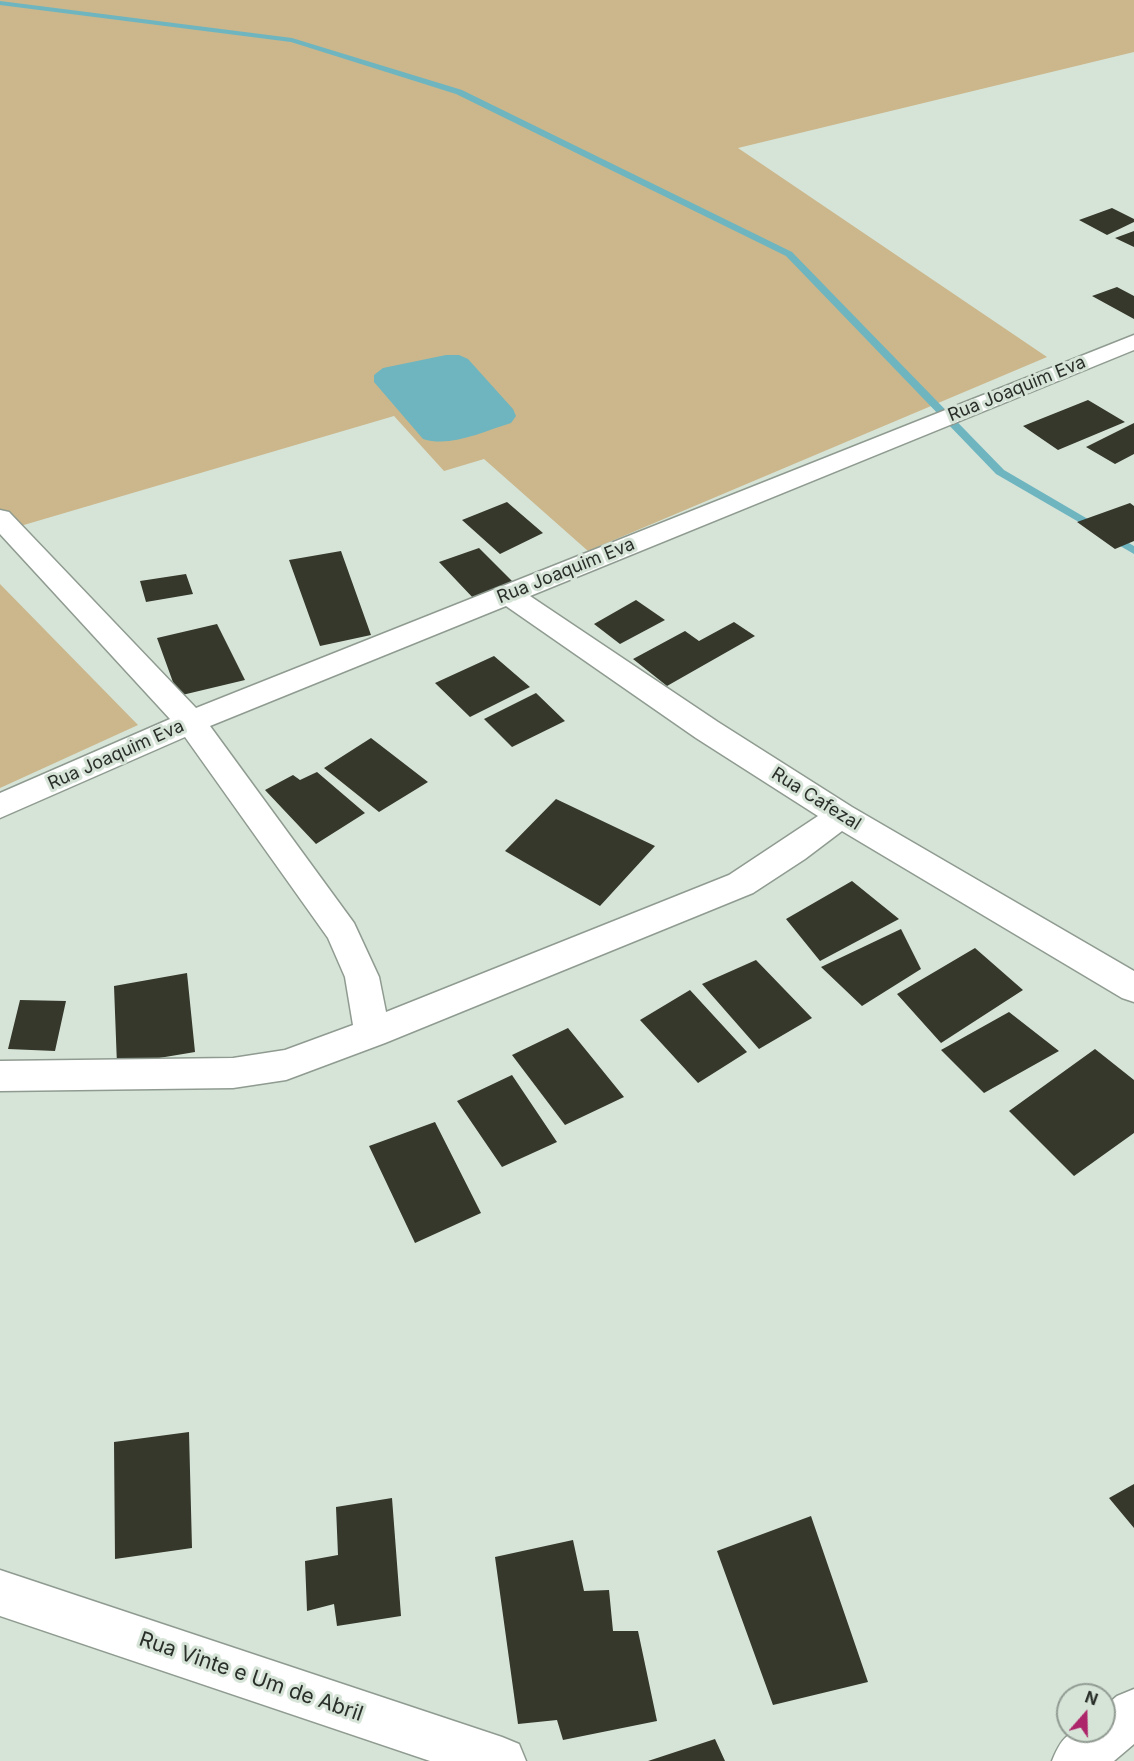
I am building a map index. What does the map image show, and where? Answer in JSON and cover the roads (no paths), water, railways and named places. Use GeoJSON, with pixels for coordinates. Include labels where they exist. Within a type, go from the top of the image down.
{"type":"FeatureCollection","features":[{"type":"Feature","properties":{"kind":"street","name":"Rua Joaquim Eva"},"geometry":{"type":"LineString","coordinates":[[0,806],[191,722],[1130,348]]}},
{"type":"Feature","properties":{"kind":"street"},"geometry":{"type":"LineString","coordinates":[[0,518],[191,722],[342,932],[362,977],[372,1033]]}},
{"type":"Feature","properties":{"kind":"street","name":"Rua Cafezal"},"geometry":{"type":"LineString","coordinates":[[508,594],[707,730],[841,815],[1134,988]]}},
{"type":"Feature","properties":{"kind":"street"},"geometry":{"type":"LineString","coordinates":[[0,1076],[233,1073],[286,1065],[372,1033],[741,884],[794,850],[841,815]]}},
{"type":"Feature","properties":{"kind":"street","name":"Rua Vinte e Um de Abril"},"geometry":{"type":"LineString","coordinates":[[0,1593],[502,1761]]}},
{"type":"Feature","properties":{"kind":"street"},"geometry":{"type":"LineString","coordinates":[[1076,1761],[1134,1713]]}},
{"type":"Feature","properties":{"kind":"water"},"geometry":{"type":"Polygon","coordinates":[[[446,355],[459,355],[468,359],[513,409],[516,416],[511,423],[456,440],[423,439],[374,382],[374,375],[383,368],[446,355]]]}},
{"type":"Feature","properties":{"kind":"waterway"},"geometry":{"type":"LineString","coordinates":[[0,3],[292,40],[459,92],[789,254],[1000,472],[1134,551]]}}]}
